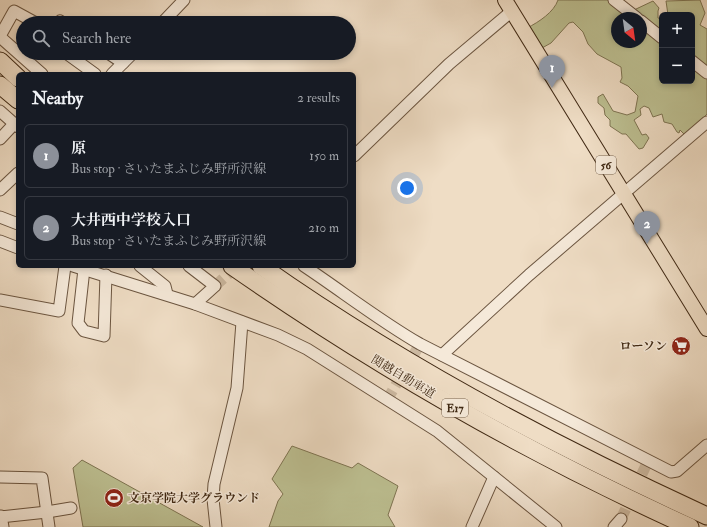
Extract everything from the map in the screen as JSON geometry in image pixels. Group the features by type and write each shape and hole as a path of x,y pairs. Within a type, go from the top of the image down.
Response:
{"highway":[{"path":"0,61 16,76"},
{"path":"0,84 16,98"},
{"name":"関越自動車道","path":"235,268 337,337 422,389 573,472 690,527"},
{"name":"関越自動車道","path":"264,268 346,324 501,415 580,456 707,516"}],"main road":[{"name":"56","path":"508,6 707,329"}],"street":[{"path":"169,16 184,0"},
{"path":"614,0 629,12"},
{"path":"356,154 508,6"},
{"path":"16,50 0,36 14,11 23,16"},
{"path":"647,26 659,36"},
{"path":"27,60 40,72"},
{"path":"76,60 92,72"},
{"path":"118,60 123,63"},
{"path":"114,72 126,60"},
{"path":"695,63 707,73"},
{"path":"0,111 16,126 0,139"},
{"path":"442,355 624,193 707,122"},
{"path":"1,187 16,175"},
{"path":"0,217 16,223"},
{"path":"0,241 16,247"},
{"path":"0,300 59,311 65,268"},
{"path":"106,275 104,336 84,332 78,323 85,268 167,294 278,335 307,349 437,431 556,527"},
{"path":"142,268 165,286 167,294"},
{"path":"192,268 215,286 195,304"},
{"path":"307,268 355,301 384,324 671,472 677,471 707,445"},
{"path":"216,527 213,499 214,484 237,388 242,322"},
{"path":"0,477 42,478 49,527"},
{"path":"472,527 494,478"},
{"path":"1,520 71,508"}],"green space":[{"path":"558,0 615,0 634,10 653,1 659,8 659,84 695,84 695,12 668,12 666,1 700,0 705,13 700,25 707,29 707,114 686,136 680,130 679,133 677,132 672,124 664,122 662,114 653,117 649,108 644,106 640,109 641,115 634,120 642,135 646,134 649,138 643,148 639,149 626,134 622,134 610,126 610,120 605,115 604,108 598,103 598,97 603,94 613,111 627,115 635,112 638,96 628,86 620,82 622,78 621,67 597,54 588,44 583,32 573,22 569,23 551,43 542,48 527,28 546,16 553,9"},
{"path":"292,446 352,468 358,463 398,486 388,515 395,527 269,527 278,501 283,494 272,479"},
{"name":"文京学院大学グラウンド","path":"82,460 203,527 83,527 73,468"}],"tunnel":[{"path":"215,286 235,268"},
{"path":"387,400 420,344"},
{"path":"621,519 648,461"}],"place":[{"name":"原","path":"552,88"},
{"name":"大井西中学校入口","path":"647,244"},
{"name":"ローソン","path":"681,346"},
{"name":"文京学院大学グラウンド","path":"114,498"}]}
